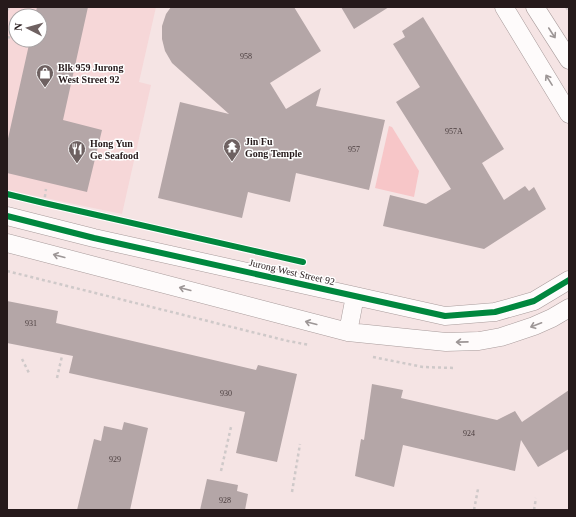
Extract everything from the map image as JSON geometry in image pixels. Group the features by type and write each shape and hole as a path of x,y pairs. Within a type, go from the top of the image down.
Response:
{"street":[{"path":"504,7 569,114"},
{"path":"535,7 569,60"},
{"name":"Jurong West Street 92","path":"7,216 94,238 445,316 495,312 534,301 569,280"},
{"path":"7,243 348,332 446,342 479,341 501,337 534,326 569,308"},
{"path":"348,332 355,296"}],"path":[{"path":"7,10 10,7"},
{"path":"566,7 569,11"},
{"path":"44,203 46,189"},
{"path":"36,202 51,205"},
{"path":"7,271 288,342 316,346"},
{"path":"57,378 62,356"},
{"path":"372,356 423,367 454,368"},
{"path":"22,359 30,374"},
{"path":"221,472 231,427"},
{"path":"292,492 300,444"},
{"path":"474,510 478,489"},
{"path":"534,510 536,498"}],"shaded area":[{"path":"7,7 156,7 139,82 151,85 122,214 7,190"},
{"path":"389,126 392,127 419,171 414,197 375,188"}],"building":[{"name":"Blk 959 Jurong West Street 92","path":"88,7 63,120 102,130 87,192 7,173 7,143 28,48 48,48 48,8 37,8"},
{"path":"171,7 294,7 321,51 270,83 286,109 321,88 316,106 385,120 369,190 296,173 290,202 248,192 242,218 158,198 180,102 229,114 172,63 165,51 162,39 162,26 166,14"},
{"path":"341,7 389,7 354,29"},
{"path":"423,17 504,149 482,163 504,200 525,186 529,191 534,187 546,209 484,249 383,226 390,195 426,204 451,189 396,102 420,87 393,44 405,37 402,31"},
{"path":"7,301 58,311 56,323 256,370 258,365 297,374 277,462 236,453 245,412 69,373 73,356 7,343"},
{"path":"372,384 403,390 401,398 497,420 515,411 522,422 569,390 569,449 538,467 521,440 515,471 403,445 394,487 355,476 361,439 364,440"},
{"path":"124,422 148,428 130,510 77,510 94,439 101,441 104,426 122,430"},
{"path":"207,479 238,485 237,491 248,494 245,510 200,510"}],"cycle path":[{"path":"7,194 303,262"},
{"path":"7,216 94,238 445,316 495,312 534,301 569,280"}],"place":[{"name":"Blk 959 Jurong West Street 92","path":"45,88"},
{"name":"Jin Fu Gong Temple","path":"232,162"},
{"name":"Hong Yun Ge Seafood","path":"77,164"}]}
